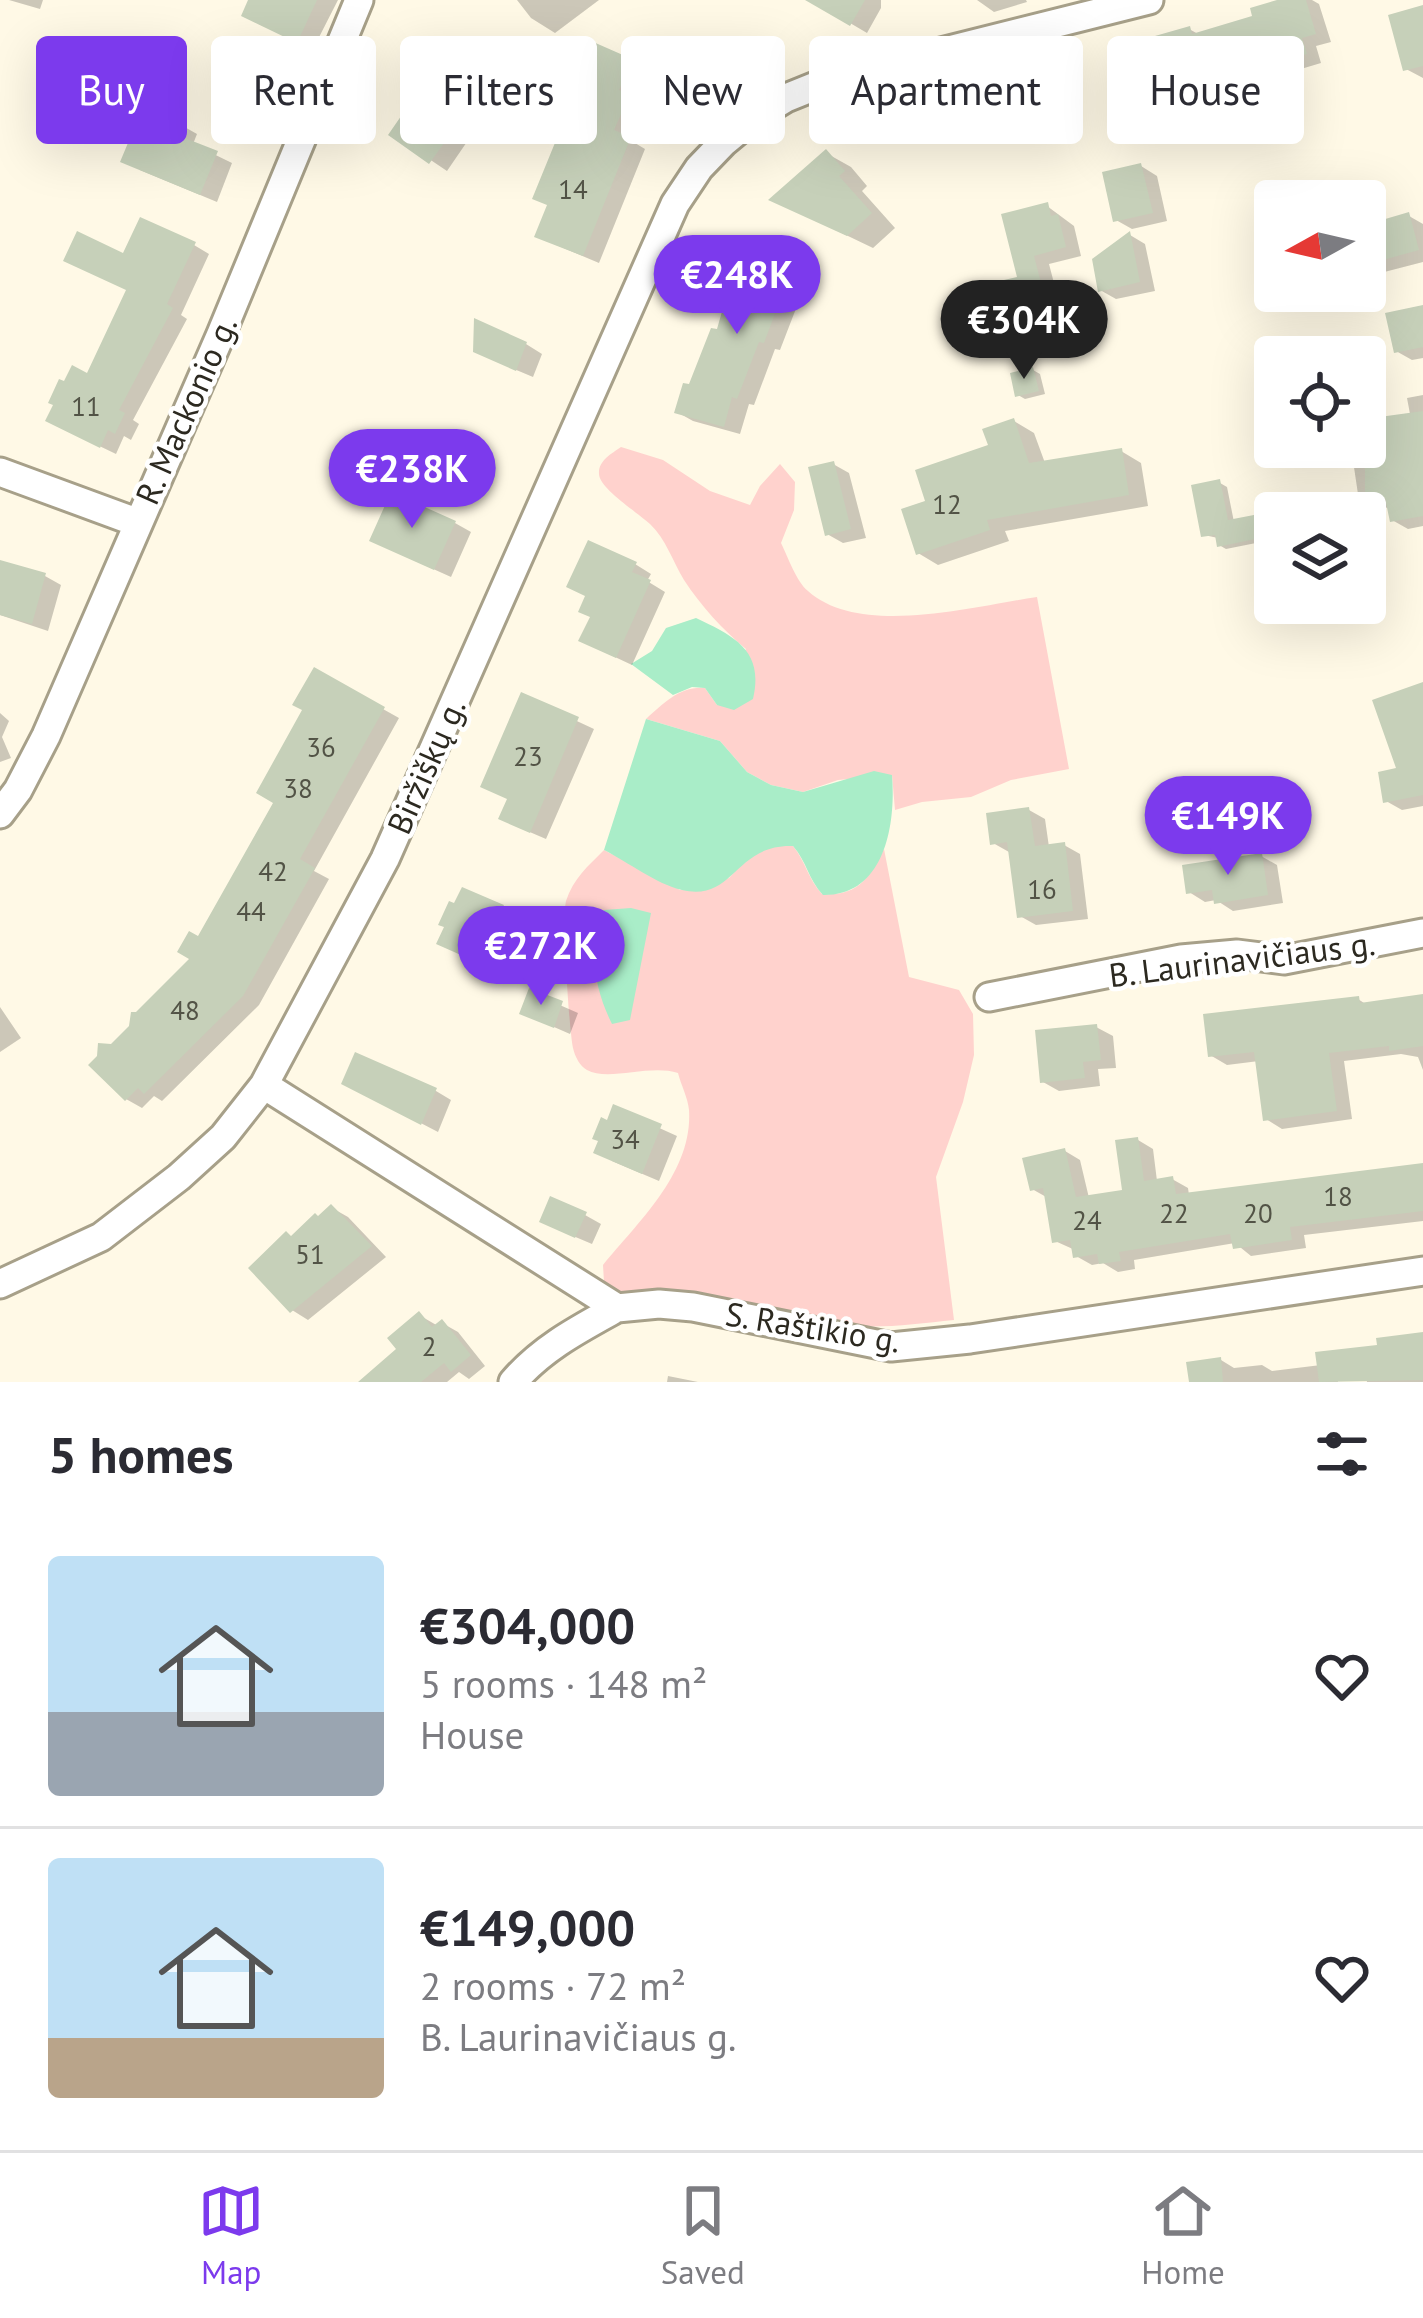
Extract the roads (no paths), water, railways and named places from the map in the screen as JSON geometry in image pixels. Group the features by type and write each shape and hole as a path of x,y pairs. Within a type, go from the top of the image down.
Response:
{"street":[{"name":"R. Mackonio g.","path":"0,814 46,736 221,334 359,0"},
{"name":"Biržiškų g.","path":"0,1284 100,1238 179,1178 223,1137 264,1085 385,859 675,203 699,168 753,118 833,79 1149,0"},
{"path":"0,472 136,522"},
{"name":"B. Laurinavičiaus g.","path":"989,997 1181,959 1237,954 1284,960 1423,933"},
{"path":"264,1085 617,1308 564,1337 529,1363 513,1382"},
{"name":"S. Raštikio g.","path":"617,1308 693,1306 891,1347 1423,1271"}]}
